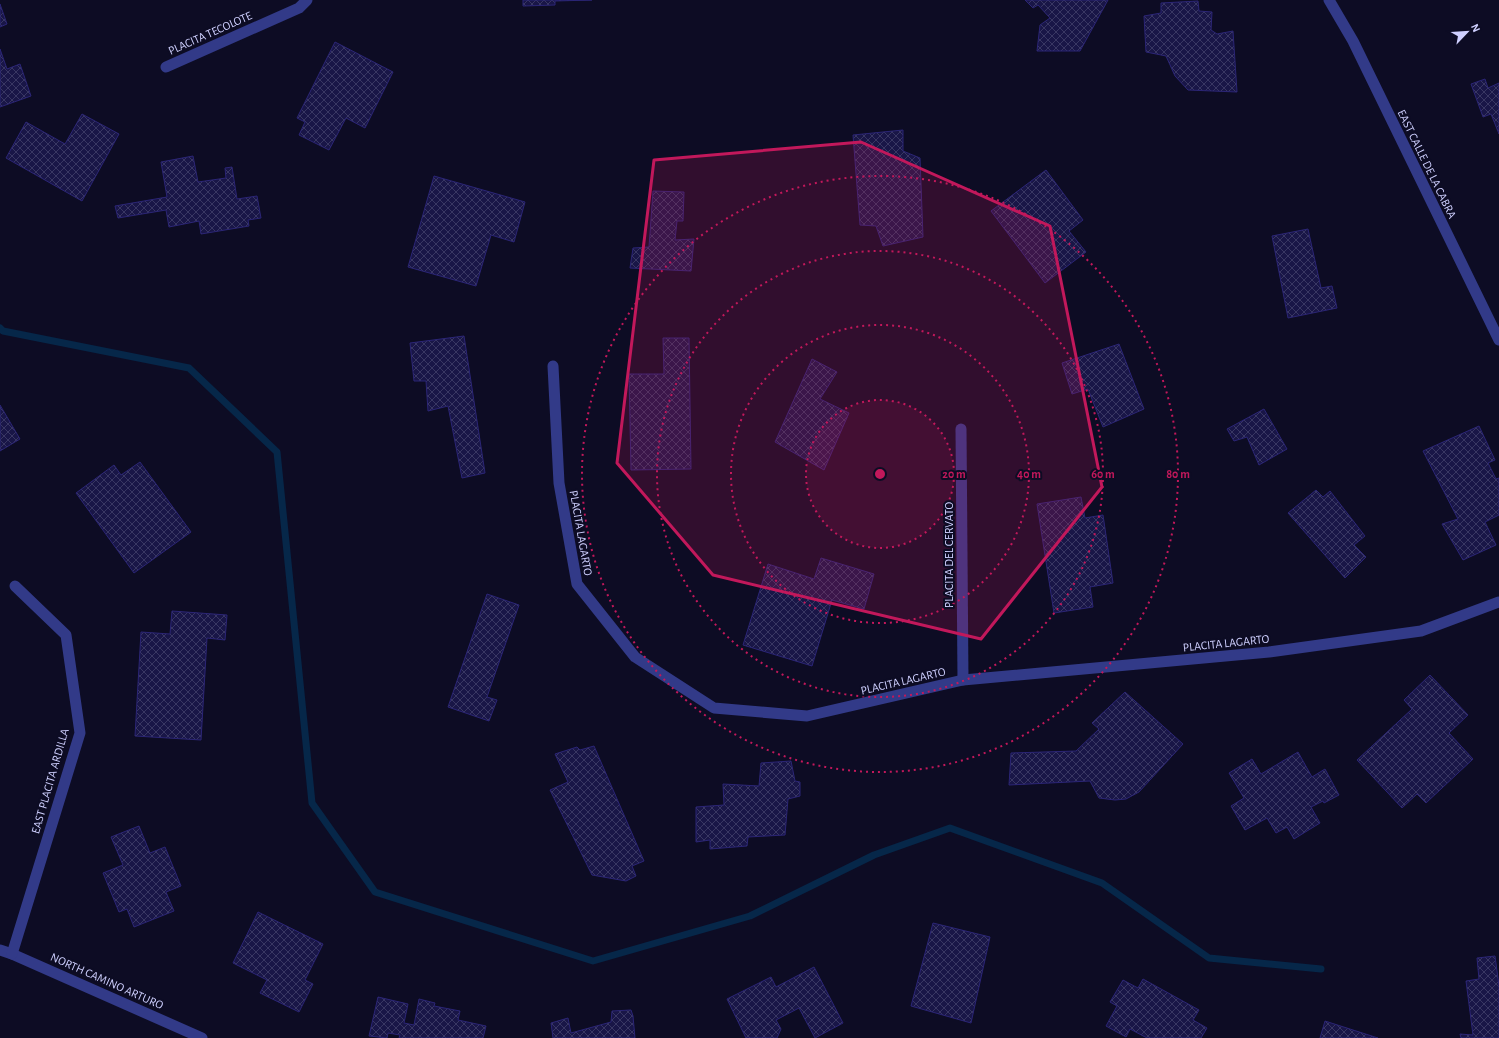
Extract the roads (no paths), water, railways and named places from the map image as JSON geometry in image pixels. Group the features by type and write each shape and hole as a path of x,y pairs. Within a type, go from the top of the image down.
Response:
{"street":[{"name":"PLACITA TECOLOTE","path":"166,67 299,8 307,0"},
{"name":"EAST CALLE DE LA CABRA","path":"1329,0 1353,41 1499,340"},
{"name":"PLACITA LAGARTO","path":"553,366 559,483 577,584 635,657 714,708 807,716 963,680 1269,652 1421,631 1499,602"},
{"name":"PLACITA DEL CERVATO","path":"961,429 963,680"},
{"name":"EAST PLACITA ARDILLA","path":"12,954 80,733 66,635 15,586"},
{"name":"NORTH CAMINO ARTURO","path":"0,950 202,1038"}],"waterway":[{"path":"0,328 3,331 189,368 277,452 312,803 375,892 593,961 750,916 874,855 950,828 1102,883 1209,958 1321,969"}]}
